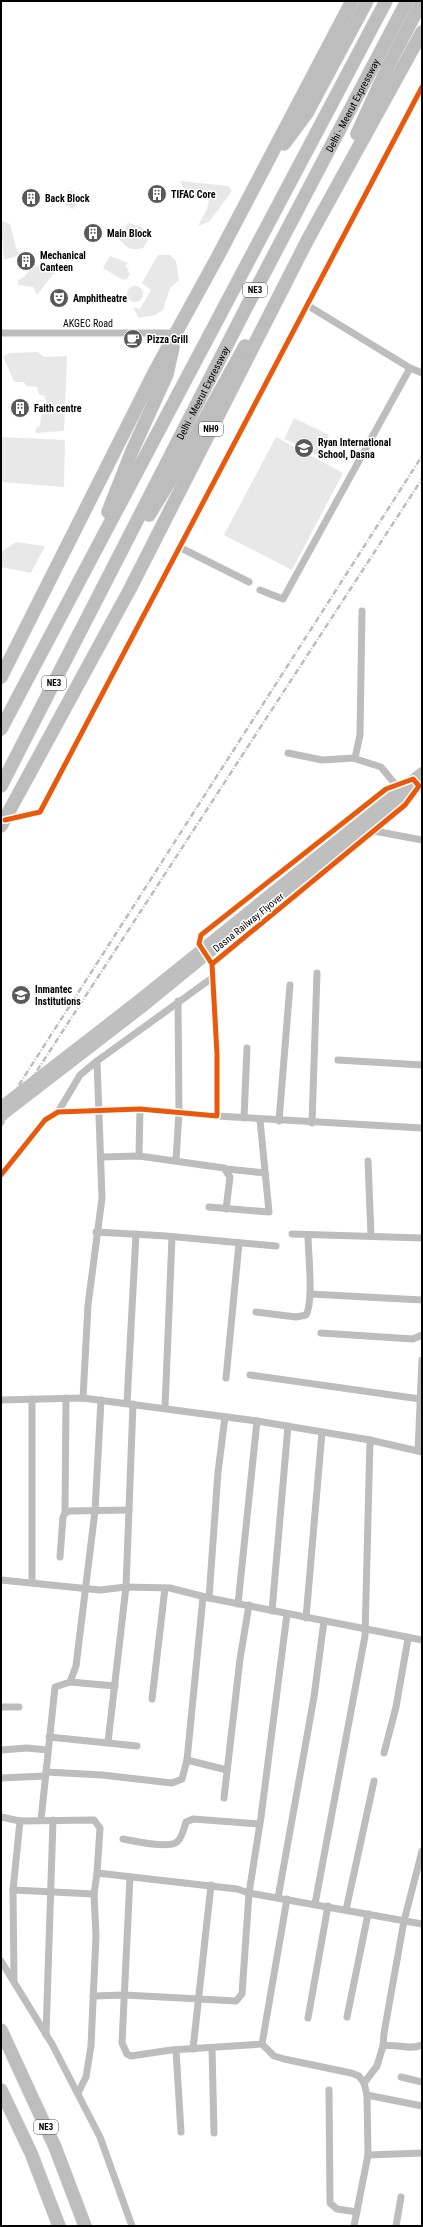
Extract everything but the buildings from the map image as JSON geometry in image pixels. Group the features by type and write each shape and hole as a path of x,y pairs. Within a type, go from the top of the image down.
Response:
{"highway":[{"path":"254,188 307,112 367,1"},
{"name":"Delhi - Meerut Expressway","path":"1,729 386,1"},
{"name":"Delhi - Meerut Expressway","path":"1,786 246,308 407,1"},
{"path":"107,580 176,471 231,370 308,239 388,66 422,1"},
{"path":"1,677 176,333 254,188 350,2"},
{"name":"NH9","path":"3,823 130,589 308,239 422,32"},
{"path":"87,568 132,451 167,374 176,333"},
{"name":"NE3","path":"1,2030 55,2147 85,2226"},
{"name":"NE3","path":"1,2090 31,2153 59,2226"}],"main road":[{"name":"Dasna Railway Flyover","path":"1,1106 388,804 418,783 422,772"},
{"name":"Dasna Railway Flyover","path":"1,1117 145,1006 388,804"}],"street":[{"path":"3,823 40,812 422,87"},
{"path":"307,305 410,368 422,373"},
{"name":"AKGEC Road","path":"1,333 176,333"},
{"path":"260,590 283,599 410,368"},
{"path":"179,547 249,582"},
{"path":"355,758 360,735 362,611"},
{"path":"288,753 322,760 355,758 381,767 395,784"},
{"path":"217,1116 217,1054 212,964 199,944 201,935 367,803 395,784 418,783"},
{"path":"212,964 405,805 418,783"},
{"path":"374,831 422,840"},
{"path":"312,1123 317,974"},
{"path":"1,1175 45,1120 58,1112 80,1075 97,1060 212,978"},
{"path":"279,1121 290,985"},
{"path":"176,1160 179,1112 178,1001"},
{"path":"244,1118 247,1048"},
{"path":"83,1398 88,1306 96,1232 102,1198 97,1060"},
{"path":"338,1060 422,1065"},
{"path":"58,1112 140,1109 260,1120 422,1128"},
{"path":"139,1156 140,1109"},
{"path":"209,1207 269,1212 260,1120"},
{"path":"101,1157 139,1156 176,1160 226,1169 266,1173"},
{"path":"368,1161 371,1236"},
{"path":"226,1169 230,1177 226,1209"},
{"path":"96,1232 276,1246"},
{"path":"108,1742 126,1587 136,1234"},
{"path":"292,1234 422,1238"},
{"path":"256,1312 296,1318 306,1315 310,1309 308,1235"},
{"path":"165,1408 172,1237"},
{"path":"226,1378 239,1243"},
{"path":"310,1294 422,1300"},
{"path":"321,1334 413,1339 422,1335"},
{"path":"1,1400 83,1398 101,1400 288,1426 370,1440 420,1452 422,1360"},
{"path":"250,1374 420,1399"},
{"path":"60,1557 65,1513 66,1398"},
{"path":"32,1399 32,1583"},
{"path":"70,1682 76,1666 95,1511 101,1400"},
{"path":"1,1778 45,1774 102,1775 172,1783 182,1779 187,1760 225,1417"},
{"path":"238,1604 257,1421"},
{"path":"272,1611 288,1426"},
{"path":"306,1618 322,1432"},
{"path":"315,1904 365,1629 370,1440"},
{"path":"65,1513 69,1511 129,1510"},
{"path":"1,1580 100,1590 126,1587 165,1588 206,1598 249,1605 306,1618 422,1640"},
{"path":"152,1699 165,1588"},
{"path":"224,1798 249,1605"},
{"path":"93,1996 126,1994 236,2001 242,1994 248,1893 260,1824 287,1614"},
{"path":"278,1898 314,1697 324,1621"},
{"path":"384,1753 396,1707 408,1638"},
{"path":"41,1820 55,1687 70,1682 115,1686"},
{"path":"1,1707 19,1707"},
{"path":"49,1737 137,1746"},
{"path":"1,1750 27,1748 48,1750"},
{"path":"187,1760 227,1770"},
{"path":"346,1910 374,1781"},
{"path":"1,1817 20,1821 94,1820 100,1828 94,1894 96,1936 89,2057 86,2077 78,2093"},
{"path":"123,1839 165,1845 172,1844 180,1838 186,1822 193,1819 260,1824"},
{"path":"46,2035 52,1892 53,1820"},
{"path":"14,1982 13,1890 20,1821"},
{"path":"364,2083 378,2066 380,2053 383,2046 404,1921 422,1851"},
{"path":"97,1873 237,1889 248,1893 328,1906 422,1924"},
{"path":"130,1877 126,1994 122,2043 127,2054 131,2056 176,2050 262,2044 274,2056 359,2076 364,2083 367,2095 368,2155 354,2226"},
{"path":"193,2049 200,1999 211,1885"},
{"path":"13,1890 94,1894"},
{"path":"262,2044 287,1899"},
{"path":"308,2018 328,1906"},
{"path":"347,2017 368,1914"},
{"path":"1,1960 46,2035 100,2137 132,2226"},
{"path":"383,2046 420,2047"},
{"path":"212,2048 214,2133"},
{"path":"176,2050 181,2132"},
{"path":"401,2078 422,2082"},
{"path":"329,2090 330,2203 337,2209 357,2212"},
{"path":"367,2095 422,2106"},
{"path":"368,2155 422,2153"},
{"path":"396,2226 401,2197"}],"shaded area":[{"path":"180,181 228,186 232,191 209,222 198,226 207,209 209,200 193,189 184,189"},
{"path":"68,191 73,191 82,196 73,209 64,204"},
{"path":"1,221 10,224 16,248 20,255 4,260"},
{"path":"128,223 141,227 151,235 143,248 132,249 124,245 119,239"},
{"path":"158,255 170,255 176,261 179,280 170,288 163,310 155,315 139,318 133,307 140,309 151,290 142,283"},
{"path":"110,256 128,263 125,267 129,269 127,272 130,273 127,279 123,280 103,268"},
{"path":"49,263 55,272 37,295 33,287 19,285 17,281 24,277 32,267"},
{"path":"132,286 138,286 143,291 141,300 138,302 132,302 127,297 127,291"},
{"path":"37,352 45,357 67,356 64,431 35,433 36,428 40,426 41,415 45,413 44,406 47,403 44,396 39,394 37,387 26,386 24,382 14,382 3,356 10,353"},
{"path":"294,418 329,435 319,456 284,439"},
{"path":"1,437 65,440 64,487 1,482"},
{"path":"276,437 343,473 292,570 224,535"},
{"path":"16,542 45,546 31,573 1,567 1,552"}],"railway":[{"path":"1,1113 422,456"},
{"path":"1,1126 422,479"}],"cycle path":[{"path":"5,820 40,812 422,87"},
{"path":"1,1175 45,1120 58,1112 140,1109 217,1116 217,1054 212,964 405,805 419,786 413,779 386,789 201,935 199,944 212,964"}],"place":[{"name":"TIFAC Core","path":"157,194"},
{"name":"Back Block","path":"31,198"},
{"name":"Main Block","path":"93,233"},
{"name":"Mechanical Canteen","path":"26,261"},
{"name":"Amphitheatre","path":"59,298"},
{"name":"Pizza Grill","path":"133,339"},
{"name":"Faith centre","path":"20,408"},
{"name":"Ryan International School, Dasna","path":"304,448"},
{"name":"Inmantec Institutions","path":"21,995"}]}
